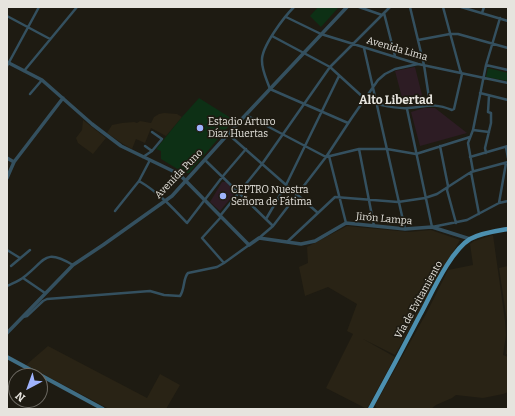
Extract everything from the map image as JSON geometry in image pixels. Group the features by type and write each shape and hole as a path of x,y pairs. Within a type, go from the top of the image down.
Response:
{"highway":[{"name":"Vía de Evitamiento","path":"370,409 447,266 470,239 483,234 508,229"}],"main road":[{"path":"7,357 103,409"}],"street":[{"path":"39,7 8,64 42,80 92,124 117,143 179,174 249,245"},
{"path":"24,71 77,7"},
{"path":"286,7 290,11"},
{"path":"294,7 265,47 262,68 270,89 348,123"},
{"name":"Avenida Puno","path":"7,333 73,264 167,201 186,182 245,115 347,7"},
{"path":"359,7 383,14"},
{"path":"224,263 202,238 221,217 262,164 330,67 390,7"},
{"path":"410,7 424,65 430,104"},
{"path":"376,104 406,109 430,104 452,110 454,109 462,74 443,7"},
{"path":"461,7 508,20"},
{"path":"482,13 484,7"},
{"path":"383,14 395,57"},
{"path":"7,16 50,39"},
{"name":"Avenida Lima","path":"286,17 321,34 418,64 508,83"},
{"path":"479,214 468,144 473,130 486,65 500,18"},
{"path":"418,40 458,34 508,48"},
{"path":"272,36 330,67 365,99"},
{"path":"364,47 404,230"},
{"path":"23,317 27,316 47,299 150,291 164,295 180,296 186,275 188,273 224,263 273,226 328,156 348,123 385,74 403,66 418,64"},
{"path":"486,65 508,70"},
{"path":"266,219 286,185 320,111 339,76"},
{"path":"30,94 42,80"},
{"path":"480,93 508,100"},
{"path":"486,153 485,148 491,123 490,113 488,112 489,96"},
{"path":"7,178 14,162 63,98"},
{"path":"406,109 432,227 470,239"},
{"path":"245,115 304,146 328,156 359,148 416,154 470,137"},
{"path":"473,130 489,132"},
{"path":"143,157 162,139 152,132"},
{"path":"228,134 318,213"},
{"path":"145,146 152,150"},
{"path":"440,146 448,186 447,190 456,223"},
{"path":"470,157 507,146 508,158"},
{"path":"359,148 374,226"},
{"path":"139,181 167,201 187,223 223,176 246,150"},
{"path":"328,156 346,223"},
{"path":"7,158 14,162"},
{"path":"115,211 139,181 150,160"},
{"path":"205,160 273,226"},
{"path":"287,242 335,198 398,202 425,198 437,194 472,172 507,162 499,203"},
{"name":"Jirón Lampa","path":"259,238 302,244 315,241 346,223 404,230 432,227 467,220 499,203 508,200"},
{"path":"7,250 20,258"},
{"path":"11,266 30,250"},
{"path":"7,286 23,278 42,260 52,257 59,257 73,264"},
{"path":"23,278 45,293"}],"shaded area":[{"path":"415,67 424,103 411,106 404,105 395,71"},
{"path":"424,108 435,108 467,133 420,146 411,112"},
{"path":"164,113 177,114 182,117 166,136 151,128 145,143 136,139 132,149 107,133 112,125 134,122 137,123 140,121 151,123 154,117"},
{"path":"83,120 106,138 93,154 78,143 76,138 82,130"},
{"name":"CEPTRO Nuestra Señora de Fátima","path":"222,182 226,182 235,193 220,211 210,202"},
{"path":"347,226 409,232 431,230 460,240 395,355 363,339 395,357 367,409 326,388 353,334 347,331 357,304 328,287 305,296 299,267 308,263 307,247"},
{"path":"493,235 505,321 506,335 503,355 508,357 508,392 483,398 456,395 431,409 377,409 375,405 427,312 448,270 473,265 470,244 474,241"},
{"path":"508,266 508,336 499,268"},
{"path":"508,336 508,354 506,354"},
{"path":"48,346 147,398 160,374 180,385 166,409 109,409 48,377 48,368 32,368 26,365"}],"green space":[{"path":"318,7 338,8 321,27 310,16"},
{"path":"488,68 508,73 508,81 486,77"},
{"name":"Estadio Arturo Díaz Huertas","path":"199,98 234,120 189,173 184,173 161,159 161,151 156,149"}],"place":[{"name":"Estadio Arturo Díaz Huertas","path":"200,128"},
{"name":"CEPTRO Nuestra Señora de Fátima","path":"223,196"}],"district":[{"name":"Alto Libertad","path":"396,101"}]}
